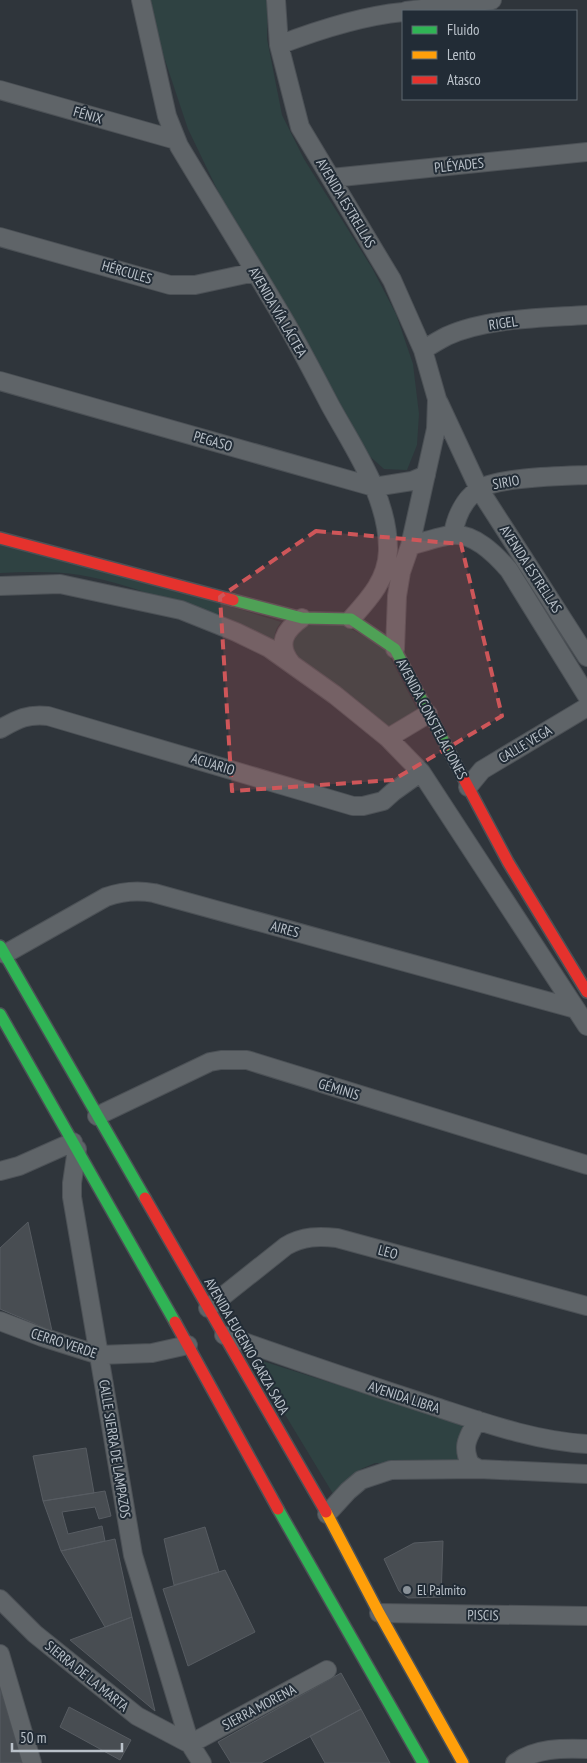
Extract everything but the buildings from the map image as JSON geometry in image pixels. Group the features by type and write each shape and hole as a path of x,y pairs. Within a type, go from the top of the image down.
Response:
{"main road":[{"path":"0,538 302,618 350,618"},
{"name":"AVENIDA CONSTELACIONES","path":"350,618 395,649 508,862 587,992"},
{"name":"AVENIDA EUGENIO GARZA SADA","path":"2,950 326,1514 463,1763"},
{"path":"0,1014 188,1345 305,1559 423,1763"}],"street":[{"name":"AVENIDA ESTRELLAS","path":"276,0 279,45 300,127 392,280 423,350 437,400 479,489 587,656"},
{"path":"413,10 492,0"},
{"name":"AVENIDA VÍA LÁCTEA","path":"139,2 167,116 176,140 287,325 374,487 386,525 388,551 385,570 380,583 371,597 350,618"},
{"path":"279,45 328,28 402,11"},
{"name":"FÉNIX","path":"0,90 176,140"},
{"name":"PLÉYADES","path":"331,178 587,152"},
{"name":"HÉRCULES","path":"0,237 170,285 196,285 255,272"},
{"name":"RIGEL","path":"423,350 446,336 471,328 528,319 587,315"},
{"name":"PEGASO","path":"0,381 374,487 412,481 426,475"},
{"name":"AVENIDA ESTRELLAS","path":"426,475 436,429 437,400"},
{"path":"395,649 397,596 401,572 410,546 426,475"},
{"name":"SIRIO","path":"453,534 459,511 479,489 489,484 545,476 587,475"},
{"name":"AVENIDA ESTRELLAS","path":"453,534 484,545 509,570 587,696"},
{"path":"410,546 453,534"},
{"path":"0,586 60,584 181,610 236,632 269,648 335,695 388,738 421,772 587,1026"},
{"path":"290,663 284,655 283,648 286,632 302,618"},
{"name":"CALLE VEGA","path":"468,787 482,770 587,707"},
{"path":"388,738 428,714"},
{"name":"ACUARIO","path":"0,729 28,715 55,718 353,806 363,806 383,801 421,772"},
{"name":"AIRES","path":"2,950 106,897 117,893 142,891 576,1009"},
{"name":"GÉMINIS","path":"97,1116 210,1062 246,1060 587,1165"},
{"path":"0,1170 19,1166 75,1146"},
{"name":"CALLE SIERRA DE LAMPAZOS","path":"75,1146 72,1197 133,1554 190,1744"},
{"name":"LEO","path":"208,1308 286,1246 296,1240 320,1236 337,1238 587,1306"},
{"name":"CERRO VERDE","path":"0,1321 99,1355 152,1353 188,1345"},
{"name":"AVENIDA LIBRA","path":"224,1335 371,1386 477,1420 553,1440 587,1444"},
{"path":"477,1420 467,1439 466,1449 470,1464 479,1469"},
{"path":"326,1514 361,1480 373,1474 391,1470 479,1469 587,1474"},
{"name":"SIERRA DE LA MARTA","path":"0,1599 35,1634 137,1716 190,1744 202,1763"},
{"name":"PISCIS","path":"379,1613 587,1616"},
{"path":"0,1654 32,1763"},
{"name":"SIERRA MORENA","path":"190,1744 327,1670"},
{"path":"515,1763 523,1757 543,1750 587,1749"}],"highlighted area":[{"path":"316,531 461,544 502,716 393,780 232,791 220,597"}],"shaded area":[{"path":"151,0 268,0 267,39 282,115 304,159 372,268 396,314 413,364 419,414 417,445 407,470 384,469 365,452 229,214 188,129 158,39"},
{"path":"0,536 281,622 275,635 276,649 156,596 106,580 60,573 0,573"},
{"path":"335,620 385,648 419,713 391,730 291,657 292,629"},
{"path":"256,1359 467,1426 467,1464 375,1463 361,1469 335,1497 255,1365"}],"traffic: fast":[{"path":"233,600 302,618 351,619 395,649 458,768"},
{"path":"0,946 145,1198"},
{"path":"0,1014 175,1322"},
{"path":"278,1509 423,1763"}],"traffic: slow":[{"path":"326,1512 379,1613 463,1763"}],"traffic: jam":[{"path":"0,538 233,600"},
{"path":"458,768 508,862 587,992"},
{"path":"145,1198 326,1512"},
{"path":"175,1322 278,1509"}],"place":[{"name":"El Palmito","path":"407,1590"}]}
